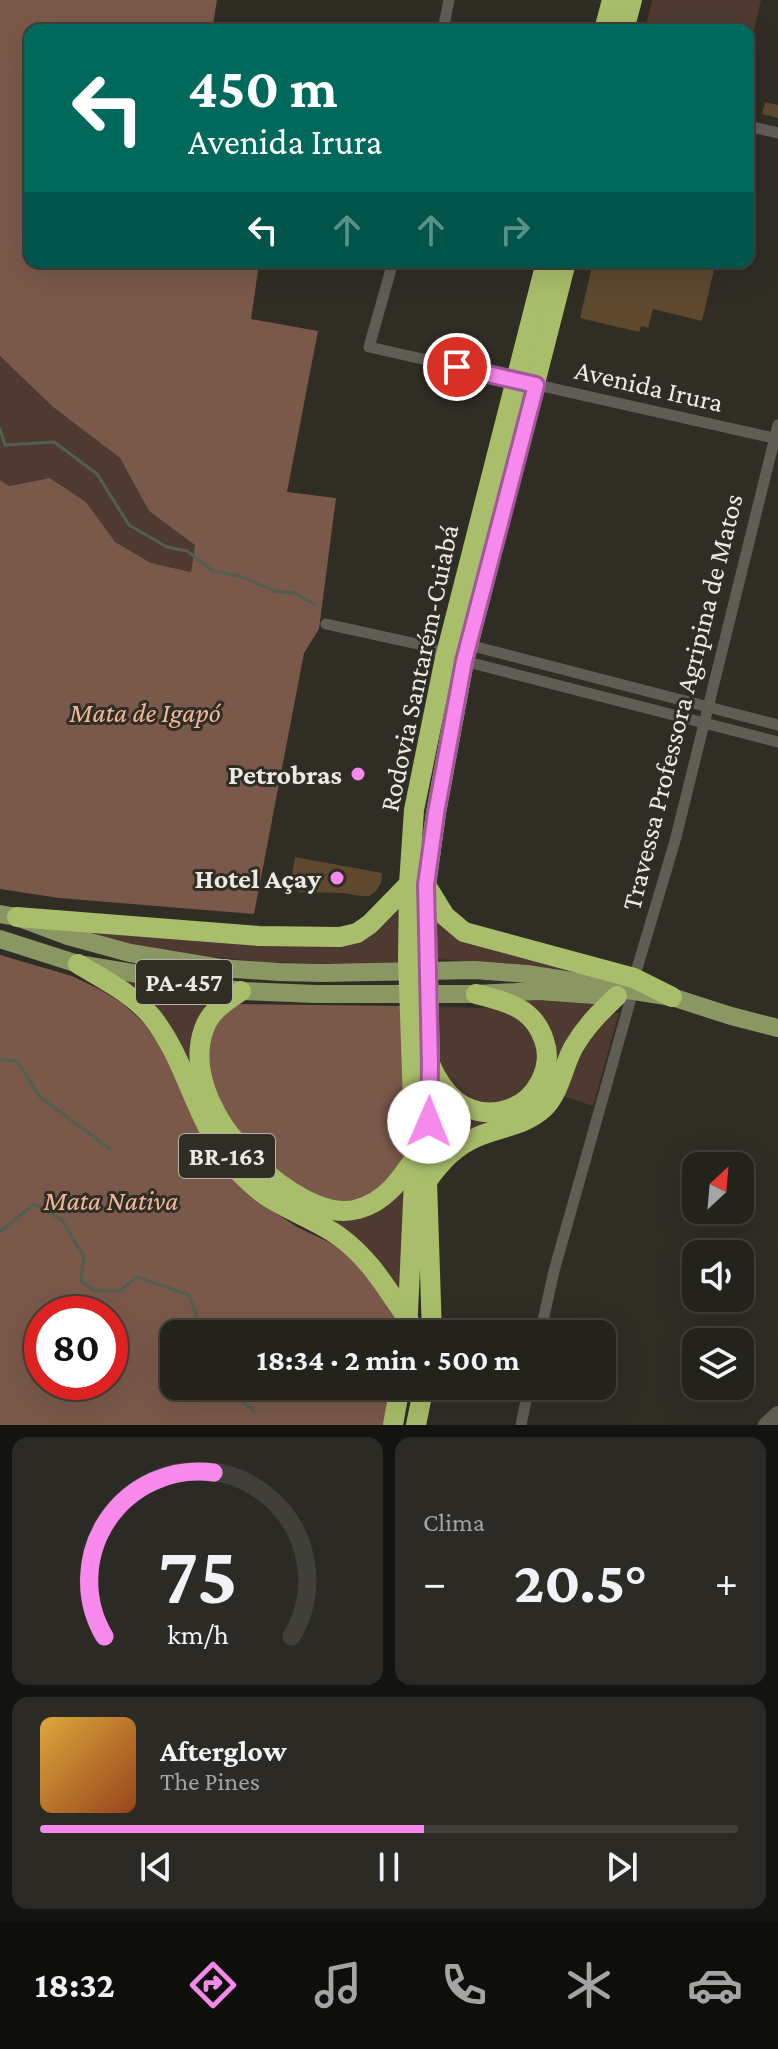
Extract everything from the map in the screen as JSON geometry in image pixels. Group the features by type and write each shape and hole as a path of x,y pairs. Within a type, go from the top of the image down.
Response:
{"highway":[{"path":"606,24 612,0"},
{"path":"626,24 632,0"},
{"name":"Rodovia Santarém-Cuiabá","path":"526,382 545,268"},
{"name":"Rodovia Santarém-Cuiabá","path":"408,1320 415,1158 408,958 417,884 436,813 452,651 526,382 564,268"},
{"path":"9,915 259,936 340,937 357,933 417,884 464,932 628,991 672,997"},
{"name":"Rodovia Santarém-Cuiabá","path":"417,884 430,1064 427,1181 432,1320"},
{"name":"BR-163","path":"78,964 126,994 150,1014 167,1039 214,1138 237,1169 264,1194 337,1235 356,1250 368,1262 403,1320"},
{"name":"BR-163","path":"241,991 221,1005 208,1020 200,1046 200,1063 204,1084 217,1116 237,1146 263,1171 311,1203 347,1212 378,1202 400,1180 415,1158"},
{"path":"427,1181 463,1144 519,1124 546,1106 580,1036 590,1022 628,991"},
{"path":"430,1064 437,1081 457,1102 485,1112 497,1113 514,1108 538,1087 547,1054 540,1029 520,1009 476,994"},
{"path":"393,1425 397,1400"},
{"path":"416,1425 421,1400"}],"main road":[{"name":"PA-457","path":"9,915 130,953 221,968 279,972 475,970 527,974 628,991"},
{"name":"PA-457","path":"0,939 78,964 241,991 476,994"},
{"path":"476,994 628,991 778,1028"},
{"path":"672,997 731,1016"},
{"path":"766,1425 778,1414"}],"street":[{"path":"444,24 449,0"},
{"path":"754,127 778,133"},
{"name":"Avenida Irura","path":"391,268 369,347 776,439"},
{"name":"Travessa Professora Agripina de Matos","path":"543,1320 628,991 675,841 778,425"},
{"path":"326,624 778,725"},
{"path":"452,651 778,742"},
{"path":"521,1425 526,1400"}],"shaded area":[{"path":"652,0 761,0 754,30 754,24 646,24"},
{"path":"0,356 53,407 120,458 149,511 195,544 191,572 151,563 114,542 86,502 51,478 8,486 0,480"},
{"path":"401,892 401,965 260,962 168,952 74,936 17,917 340,937"},
{"path":"432,904 442,919 625,981 531,966 436,959"},
{"path":"109,976 222,996 195,1079"},
{"path":"511,999 597,1004 572,1034 549,1085 535,1104 523,1113 473,1131 447,1148 436,1161 436,1092 467,1114 494,1119 523,1109 543,1087 552,1058 548,1030 536,1012"},
{"path":"436,1007 511,1011 536,1034 539,1067 520,1096 485,1107 455,1090 438,1064"},
{"path":"610,1012 619,1013 593,1106 563,1096 580,1054"},
{"path":"409,1180 409,1314 323,1215"}],"green space":[{"name":"Mata de Igapó","path":"0,0 217,0 213,24 24,24 24,268 258,268 251,319 318,331 287,492 336,498 319,629 304,653 254,914 59,898 0,889 0,480 9,486 50,478 86,502 115,542 151,563 191,572 195,545 149,511 120,458 53,407 0,356"},
{"name":"Mata Nativa","path":"0,955 72,976 122,1003 143,1022 259,1202 297,1227 335,1245 362,1265 388,1302 396,1320 160,1320 160,1400 394,1400 390,1425 0,1425"},
{"path":"233,1006 401,1006 407,1148 404,1159 384,1190 346,1204 312,1195 278,1173 244,1139 218,1097 206,1063 216,1019"}],"building":[{"path":"765,102 778,105 778,118 762,114"},
{"path":"592,268 714,269 702,321 653,309 648,328 641,326 639,332 580,318"},
{"name":"Hotel Açay","path":"295,857 382,873 381,883 369,896 299,892 290,887"}],"waterway":[{"path":"0,429 5,445 54,442 97,474 129,525 167,547 187,551 213,571 240,576 274,591 294,593 316,605"},
{"path":"0,1060 17,1061 40,1097 110,1149"},
{"path":"0,1232 34,1204 62,1220 84,1257 81,1281 94,1290 120,1291 137,1277 189,1295 198,1320"},
{"path":"241,1400 255,1412"}],"place":[{"name":"Petrobras","path":"358,774"},
{"name":"Hotel Açay","path":"337,878"}],"route":[{"path":"429,1122 426,885 436,813 464,661 536,385 457,367"}]}
